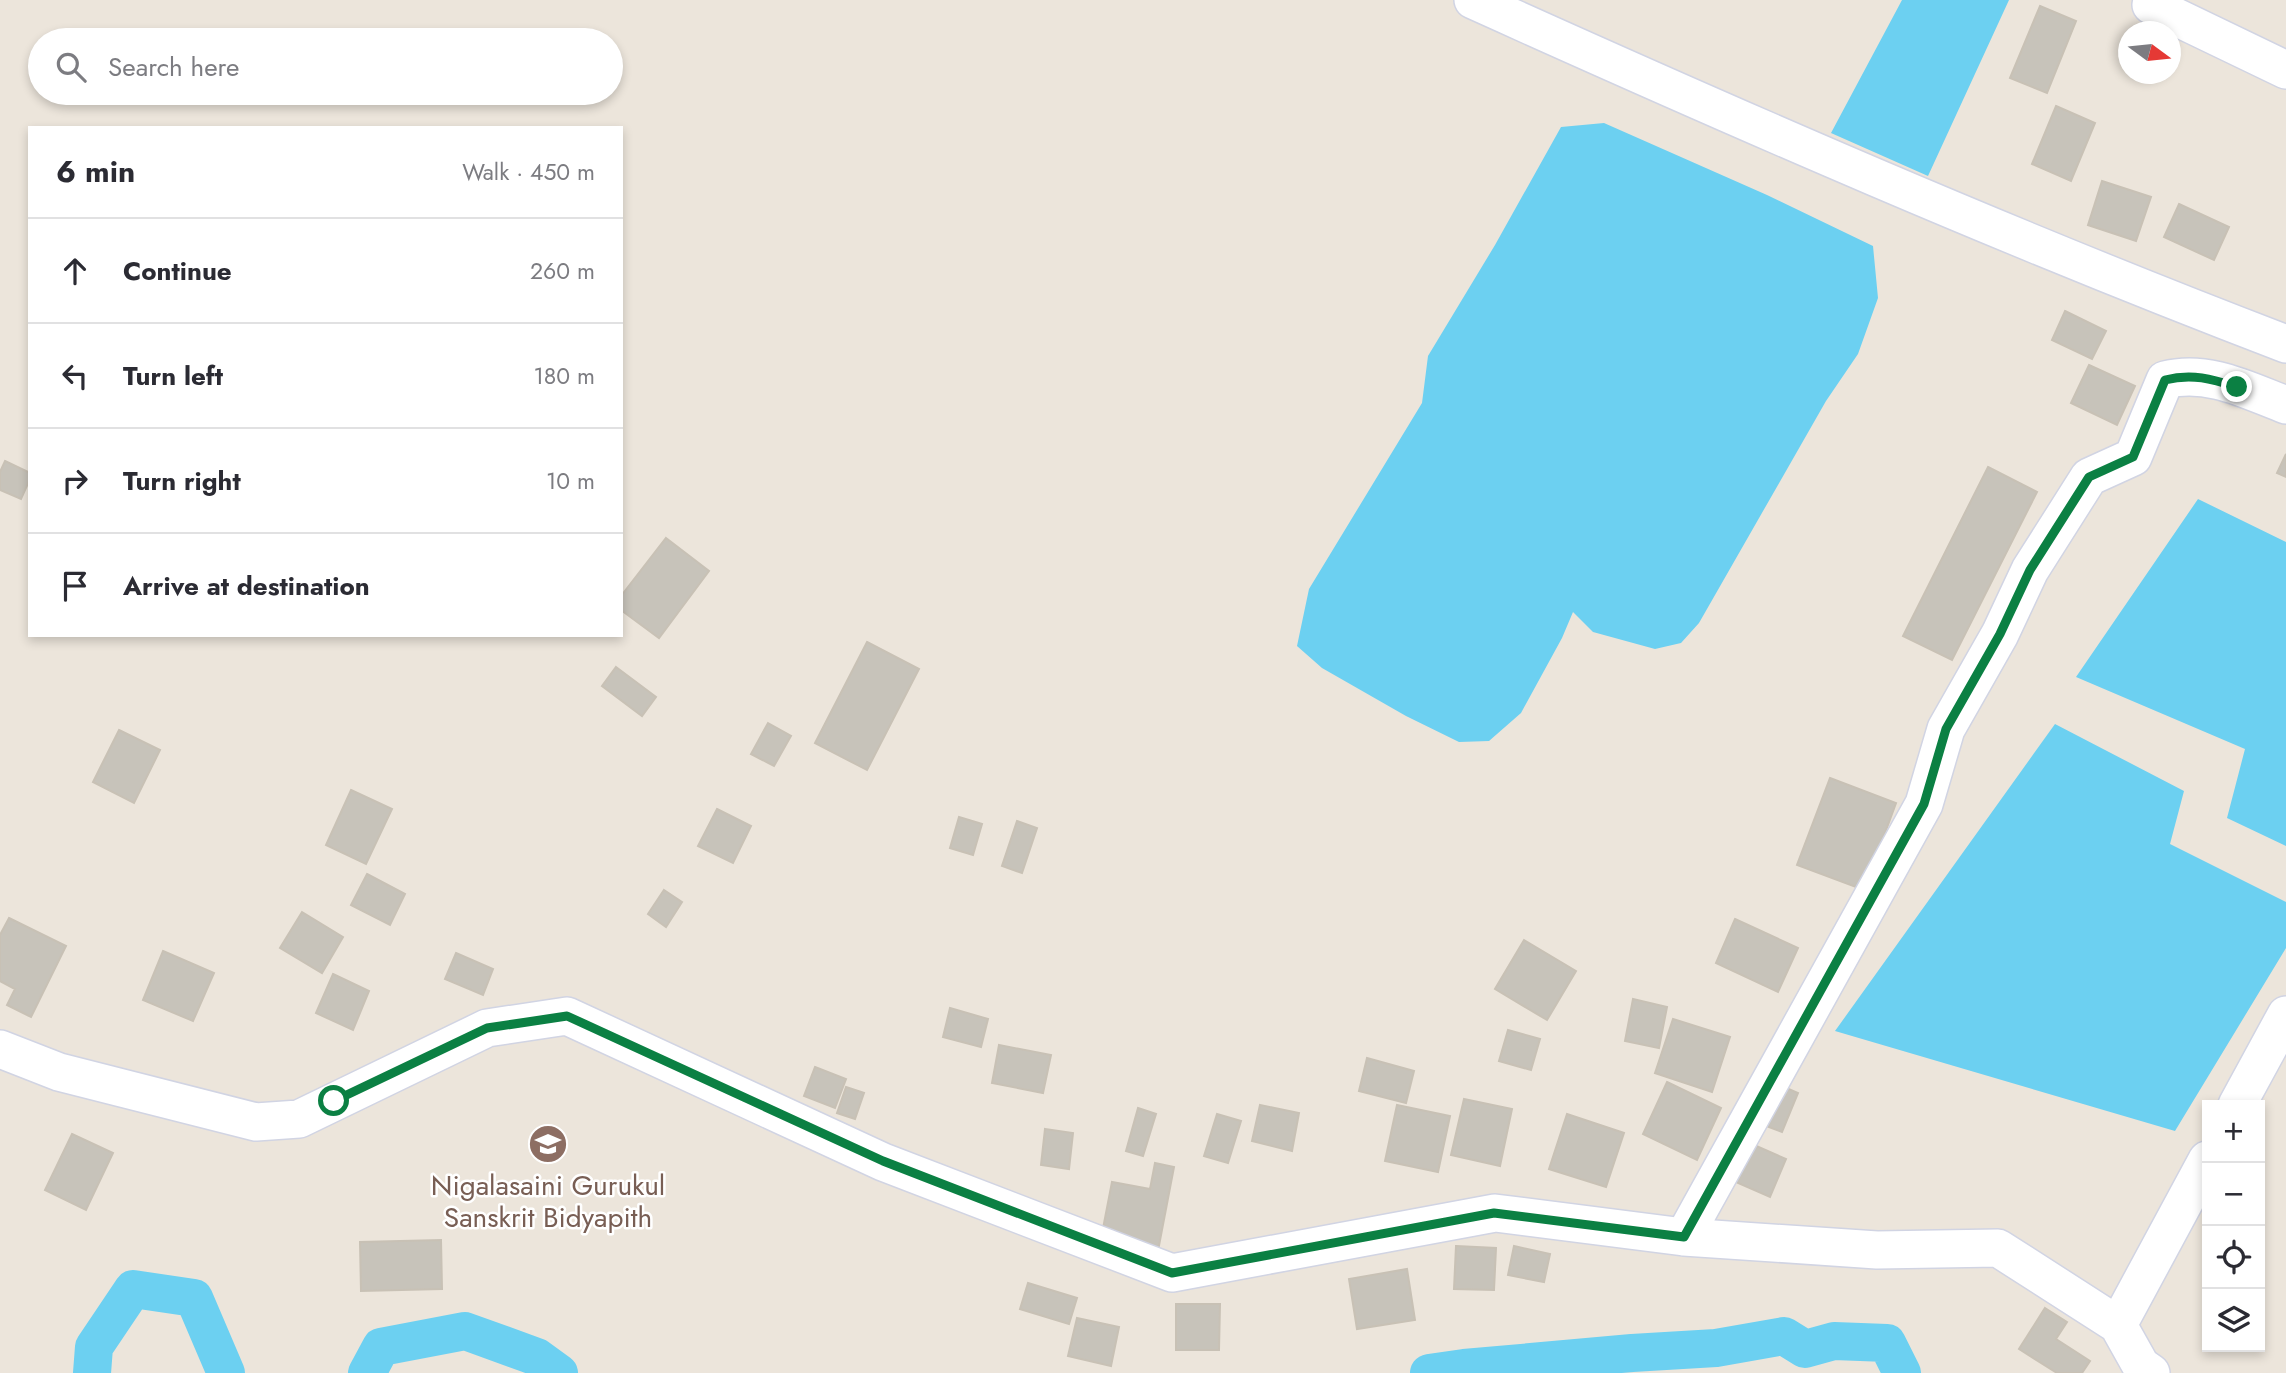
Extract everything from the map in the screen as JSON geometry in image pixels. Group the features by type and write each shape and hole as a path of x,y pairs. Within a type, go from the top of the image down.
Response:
{"street":[{"path":"1473,0 1746,123 2176,302 2286,344"},
{"path":"2151,5 2286,70"},
{"path":"1684,1237 1924,804 1946,729 2000,634 2030,570 2089,477 2133,457 2165,380 2180,376 2202,376 2286,405"},
{"path":"2240,1100 2286,1015"},
{"path":"0,1049 59,1072 256,1122 299,1119 487,1028 567,1016 883,1161 1172,1273 1494,1213 1684,1237 1877,1250 1998,1248 2118,1325 2141,1366 2151,1373"},
{"path":"2118,1325 2205,1163"}],"water":[{"path":"1902,0 2009,0 1928,176 1831,133"},
{"path":"1604,123 1767,195 1873,246 1878,298 1858,354 1826,401 1699,623 1681,643 1655,649 1593,632 1573,612 1562,638 1521,713 1489,741 1459,742 1406,716 1322,668 1297,646 1309,589 1422,403 1428,356 1495,245 1561,127"},
{"path":"2198,499 2286,542 2286,846 2227,818 2245,749 2076,677"},
{"path":"2055,724 2184,791 2170,844 2286,902 2286,948 2175,1131 1835,1031"}],"building":[{"path":"2040,6 2076,21 2047,93 2010,78"},
{"path":"2056,106 2095,123 2071,181 2032,164"},
{"path":"2102,181 2151,197 2136,241 2088,225"},
{"path":"2179,204 2229,227 2214,260 2164,237"},
{"path":"2065,311 2106,331 2092,359 2052,340"},
{"path":"2089,365 2135,386 2117,425 2071,403"},
{"path":"2286,454 2286,477 2277,473"},
{"path":"5,461 28,472 28,483 21,499 0,490 0,472"},
{"path":"1988,467 2037,492 1952,660 1903,636"},
{"path":"666,538 709,571 659,638 623,611 623,593"},
{"path":"867,642 919,669 867,770 815,743"},
{"path":"616,667 656,697 642,716 602,686"},
{"path":"768,723 791,736 774,766 751,754"},
{"path":"119,730 160,750 134,803 93,782"},
{"path":"1830,778 1896,803 1864,890 1797,865"},
{"path":"351,790 392,809 366,864 326,845"},
{"path":"717,809 751,826 733,863 698,846"},
{"path":"959,817 982,824 973,855 950,848"},
{"path":"1017,821 1037,828 1022,873 1002,866"},
{"path":"367,874 405,894 390,925 351,905"},
{"path":"664,890 682,902 666,927 648,914"},
{"path":"302,912 343,937 322,973 280,948"},
{"path":"9,918 66,946 31,1017 7,1005 15,989 0,981 0,935"},
{"path":"1735,919 1798,948 1778,992 1716,963"},
{"path":"1524,940 1576,971 1547,1020 1495,989"},
{"path":"163,951 214,973 193,1021 143,1000"},
{"path":"456,953 493,969 483,995 445,979"},
{"path":"333,974 369,991 353,1030 316,1013"},
{"path":"1633,999 1667,1007 1659,1048 1625,1041"},
{"path":"950,1008 988,1019 981,1047 943,1037"},
{"path":"1673,1019 1730,1037 1712,1092 1655,1073"},
{"path":"1508,1030 1540,1039 1531,1070 1499,1061"},
{"path":"999,1045 1051,1055 1043,1093 992,1083"},
{"path":"1367,1058 1414,1071 1406,1103 1359,1091"},
{"path":"815,1067 846,1079 835,1108 804,1096"},
{"path":"1667,1082 1721,1108 1697,1160 1643,1134"},
{"path":"1775,1083 1798,1093 1782,1132 1758,1123"},
{"path":"846,1087 864,1093 855,1119 837,1113"},
{"path":"1464,1099 1512,1109 1500,1166 1451,1155"},
{"path":"1260,1105 1299,1113 1292,1151 1252,1141"},
{"path":"1397,1105 1450,1116 1438,1172 1385,1161"},
{"path":"1138,1108 1156,1114 1143,1156 1126,1151"},
{"path":"1217,1114 1241,1121 1228,1163 1204,1156"},
{"path":"1567,1114 1624,1133 1606,1187 1549,1169"},
{"path":"1045,1129 1073,1133 1069,1169 1041,1165"},
{"path":"72,1134 113,1153 86,1210 45,1190"},
{"path":"1745,1141 1786,1159 1770,1197 1729,1179"},
{"path":"1155,1163 1174,1167 1157,1256 1100,1244 1112,1182 1150,1189"},
{"path":"441,1240 442,1289 361,1291 360,1242"},
{"path":"1456,1246 1496,1248 1494,1290 1454,1289"},
{"path":"1514,1246 1550,1254 1544,1282 1508,1275"},
{"path":"1407,1269 1415,1320 1357,1329 1349,1279"},
{"path":"1028,1283 1077,1298 1069,1324 1020,1309"},
{"path":"1176,1304 1220,1304 1219,1350 1176,1350"},
{"path":"2045,1308 2067,1322 2056,1339 2090,1361 2082,1373 2057,1373 2019,1349"},
{"path":"1077,1318 1119,1327 1111,1366 1068,1356"}],"waterway":[{"path":"92,1373 94,1347 133,1289 194,1298 226,1373"},
{"path":"367,1373 381,1347 465,1331 537,1357 559,1373"},
{"path":"1429,1373 1632,1353 1716,1348 1784,1336 1805,1349 1834,1341 1887,1343 1902,1373"}],"place":[{"name":"Nigalasaini Gurukul Sanskrit Bidyapith","path":"548,1144"}],"route":[{"path":"334,1101 487,1028 567,1016 883,1161 1172,1273 1494,1213 1684,1237 1924,804 1946,729 2000,634 2030,570 2089,477 2133,457 2165,380 2180,376 2202,376 2237,387"}]}
